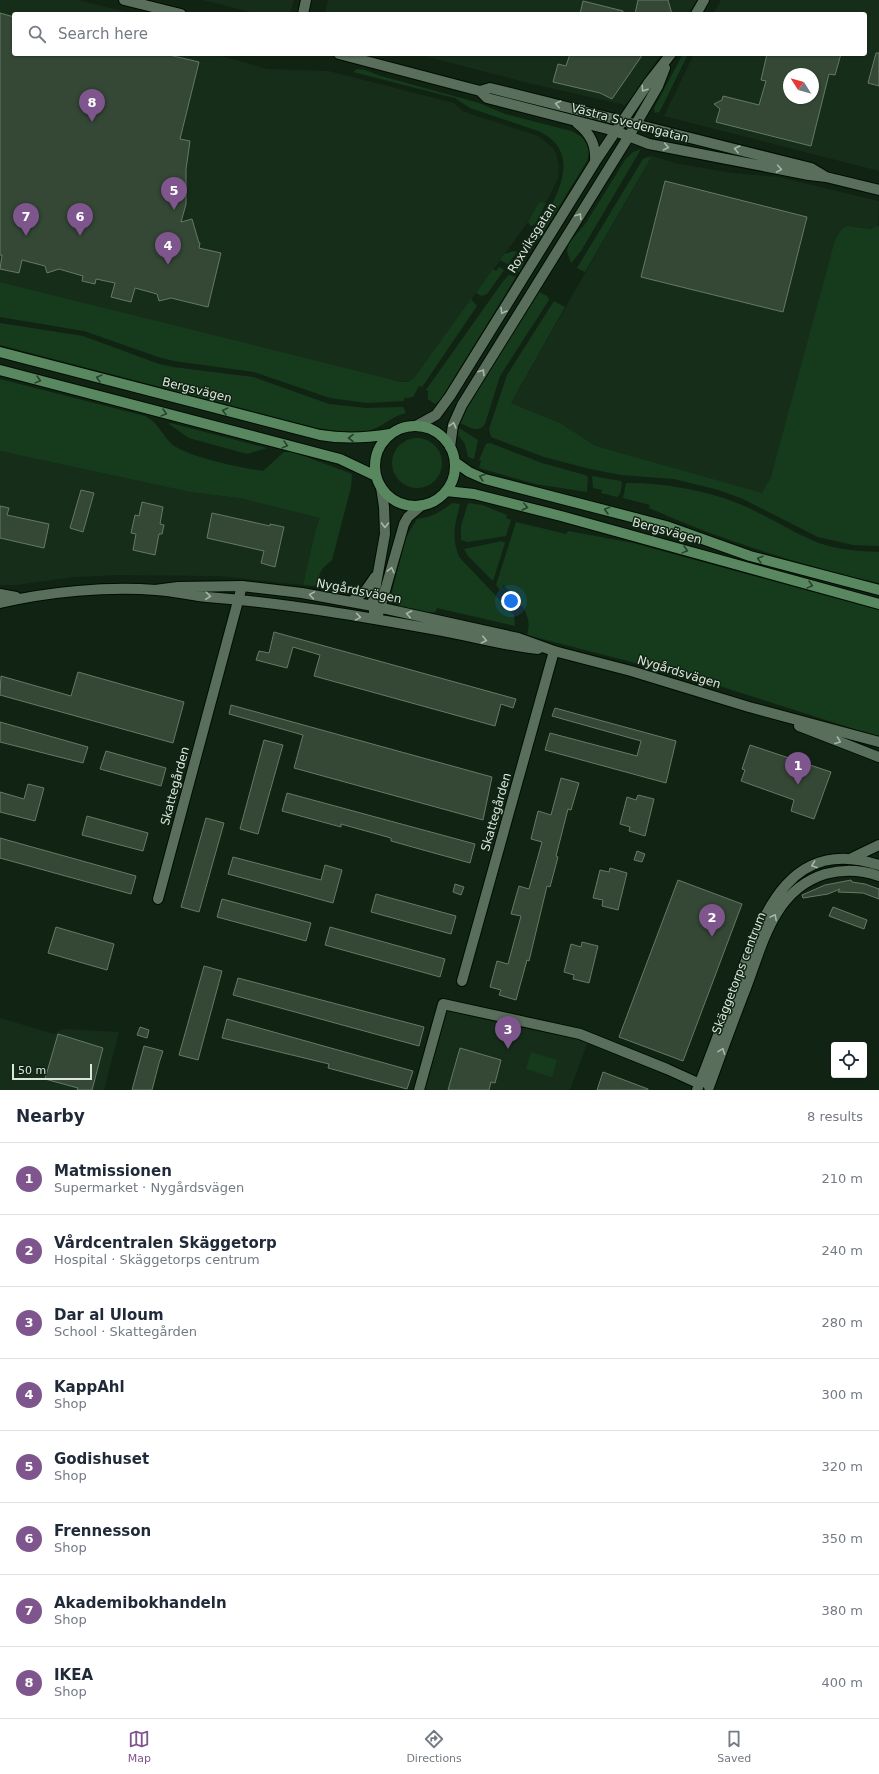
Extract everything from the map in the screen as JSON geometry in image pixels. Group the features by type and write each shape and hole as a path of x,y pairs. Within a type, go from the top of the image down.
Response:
{"main road":[{"name":"Bergsvägen","path":"0,352 320,435 348,439 390,434"},
{"path":"0,370 340,459 376,476"},
{"path":"407,426 416,426 436,432 450,447 455,462 453,477 446,492 435,500 422,505 406,505 391,498 380,487 376,476 375,467 377,453 390,434 407,426"},
{"name":"Bergsvägen","path":"455,462 468,472 485,479 666,526 750,556 879,590"},
{"name":"Bergsvägen","path":"446,492 474,494 561,516 879,604"}],"street":[{"path":"124,0 173,12"},
{"path":"303,12 306,0"},
{"path":"697,12 704,0"},
{"name":"Västra Svedengatan","path":"347,56 480,91 487,98 615,131 648,144 826,177 879,190"},
{"name":"Roxviksgatan","path":"416,426 436,415 450,396 615,131 649,82 669,57"},
{"name":"Roxviksgatan","path":"450,447 453,424 462,405 629,136 658,86 669,57"},
{"name":"Västra Svedengatan","path":"480,91 490,88 623,120 810,168 826,177"},
{"path":"574,121 587,131 592,138 596,153 595,162"},
{"path":"376,620 377,574 385,528 384,507 380,487"},
{"path":"377,607 404,524 408,517 422,505"},
{"path":"351,602 366,590 377,574"},
{"name":"Nygårdsvägen","path":"0,603 22,598 93,591 242,586 286,591 377,607 518,638 554,651 639,673 749,707 879,742"},
{"name":"Skattegården","path":"158,899 242,586"},
{"name":"Nygårdsvägen","path":"155,590 238,599 376,620 450,632 516,647 554,651"},
{"name":"Nygårdsvägen","path":"0,594 22,598"},
{"name":"Skattegården","path":"462,981 554,651"},
{"name":"Nygårdsvägen","path":"749,707 879,757"},
{"name":"Skäggetorps centrum","path":"852,858 879,845"},
{"name":"Skäggetorps centrum","path":"702,1087 755,936 772,902 785,885 807,868 829,860 852,858 879,865"},
{"name":"Skäggetorps centrum","path":"702,1087 767,932 781,905 792,893 806,882 830,873 854,871 879,876"},
{"path":"419,1090 443,1004 580,1034 589,1039 667,1069 702,1087"}],"shaded area":[{"path":"0,0 78,0 125,12 12,12 12,56 222,56 267,69 328,71 454,103 462,111 538,136 553,148 557,156 559,167 558,178 546,203 539,202 528,222 414,378 408,382 387,380 0,282"},
{"path":"203,0 294,0 291,12 250,12"},
{"path":"328,0 697,0 689,12 325,12"},
{"path":"721,0 879,0 879,171 664,116 693,56 867,56 867,12 714,12"},
{"path":"425,56 660,56 625,105 524,82"},
{"path":"682,56 687,56 661,109 659,112 655,113 654,108"},
{"path":"357,69 479,103 505,114 571,131 582,137 587,144 589,151 587,161 539,239 534,236 556,196 561,182 563,168 562,154 555,142 541,132 470,108 455,98 353,72"},
{"path":"641,149 581,251 571,263 567,251 569,243 586,223 625,160 633,152"},
{"path":"652,156 679,164 732,173 778,177 879,201 878,227 872,229 848,226 771,477 762,494 596,446 560,423 511,403"},
{"path":"652,156 585,272 577,268 643,159"},
{"path":"539,202 546,203 535,224 531,226 528,222"},
{"path":"848,226 871,229 879,226 879,546 853,545 818,537 743,499 719,490 674,479 621,475 590,469 544,457 491,437 489,429 507,375 554,301 565,307 511,403 560,423 596,446 762,493 771,477 835,240 842,229"},
{"path":"514,251 517,252 508,264 500,260 504,254"},
{"path":"521,254 524,262 519,272 513,267"},
{"path":"499,267 504,270 487,294 482,296 476,293 493,269 496,271"},
{"path":"509,275 516,277 441,399 435,404 428,399 428,391 426,390"},
{"path":"0,282 401,382 408,382 414,378 471,299 477,306 422,387 419,386 413,397 404,398 404,401 367,403 330,398 254,372 161,358 84,331 0,317"},
{"path":"539,292 547,296 549,300 500,376 485,424 479,429 473,429 460,423 468,406"},
{"path":"0,323 83,336 159,364 173,367 253,377 329,404 366,408 403,407 406,413 401,414 369,431 347,432 317,428 0,345"},
{"path":"0,379 145,416 158,427 168,440 176,447 194,455 218,462 263,471 284,452 293,452 352,474 351,487 332,560 322,569 315,586 303,585 315,532 320,518 239,498 190,492 0,451"},
{"path":"170,423 267,448 247,454 189,438 169,424"},
{"path":"459,428 478,440 474,459 468,457 465,444 458,435"},
{"path":"417,438 426,440 437,449 442,463 440,472 431,483 417,488 408,486 397,477 392,463 394,454 403,443"},
{"path":"490,443 542,463 585,475 588,477 587,492 535,484 479,468 481,461 479,460 486,444"},
{"path":"0,451 190,492 239,498 321,518 315,532 303,585 220,576 118,575 75,577 16,585 0,585"},
{"path":"592,476 621,481 622,484 620,494 617,497 601,493 602,490 593,488"},
{"path":"626,483 655,484 700,491 752,509 819,543 841,549 879,552 879,583 762,551 677,520 649,508 650,505 623,498"},
{"path":"452,503 460,504 455,524 454,537 459,557 514,615 515,626 437,608 435,612 414,612 402,608 394,599 392,592 405,539 417,519 436,514"},
{"path":"468,503 482,505 507,515 506,518 511,520 506,536 468,542 461,540 461,526"},
{"path":"516,522 566,534 568,531 633,543 879,610 879,737 701,680 527,635 529,627 528,620 523,607 504,585 500,590 496,585"},
{"path":"502,541 505,543 493,581 468,556 464,549"},
{"path":"443,1004 589,1039 570,1090 419,1090"},
{"path":"0,1018 54,1034 63,1029 119,1032 104,1090 0,1090"},
{"path":"531,1052 557,1060 552,1077 526,1069"}],"building":[{"path":"638,0 668,0 671,12 635,12"},
{"path":"583,1 623,11 623,12 580,12"},
{"path":"0,13 12,16 12,56 174,56 199,62 180,139 190,141 186,169 186,204 181,222 192,219 200,243 199,248 221,253 208,307 171,298 159,301 157,294 135,288 131,302 111,297 115,283 96,279 95,284 82,281 83,276 59,269 47,273 45,266 22,260 19,273 0,269 2,255 0,255"},
{"path":"876,53 879,53 879,86 868,83"},
{"path":"569,56 642,56 612,99 600,93 553,82 558,64 566,66"},
{"path":"767,56 840,56 835,75 829,74 811,146 716,122 720,109 714,104 722,100 723,96 759,105 766,81 761,80"},
{"path":"665,181 807,217 783,312 641,277"},
{"path":"81,490 94,493 83,532 70,528"},
{"path":"142,502 163,507 160,524 164,525 162,534 159,534 155,555 133,550 136,534 131,533 135,515 139,516"},
{"path":"0,506 9,508 7,515 49,524 44,548 0,538"},
{"path":"212,513 270,526 270,524 284,527 275,567 261,563 264,551 207,538"},
{"path":"274,632 516,699 513,708 501,704 495,726 314,676 320,655 293,647 287,668 256,660 259,651 269,653"},
{"path":"78,672 184,702 173,743 0,695 1,676 71,696"},
{"path":"231,705 492,777 483,820 294,768 303,735 229,714"},
{"path":"555,708 676,741 666,783 545,750 550,733 637,756 641,741 552,716"},
{"path":"0,722 88,747 83,763 0,742"},
{"path":"264,740 283,745 258,834 240,829"},
{"path":"750,745 831,772 814,819 791,811 794,800 741,781 745,770 742,769"},
{"path":"106,751 166,768 161,786 100,769"},
{"path":"561,778 579,783 571,810 568,809 550,887 547,886 529,961 527,960 516,1000 499,995 501,990 490,987 497,961 508,964 521,916 511,914 519,886 529,889 542,842 531,839 538,811 551,815"},
{"path":"28,784 44,788 35,821 0,812 0,792 24,799"},
{"path":"287,793 475,844 470,863 391,841 391,838 341,824 341,827 282,811"},
{"path":"638,795 654,799 645,836 629,831 630,827 620,824 627,797 636,800"},
{"path":"87,816 148,833 143,851 82,835"},
{"path":"206,818 224,823 199,912 181,907"},
{"path":"0,838 136,876 131,894 0,858"},
{"path":"637,851 645,854 642,862 634,860"},
{"path":"233,857 321,880 325,865 342,870 333,903 228,874"},
{"path":"610,868 627,873 618,910 602,906 603,900 593,898 600,870 609,872"},
{"path":"678,880 742,904 683,1061 619,1037"},
{"path":"851,880 852,882 865,884 879,889 879,899 863,893 838,892 840,889 828,894 803,898 802,895 825,885"},
{"path":"455,884 464,887 461,895 453,892"},
{"path":"376,894 456,916 451,934 371,912"},
{"path":"222,899 311,923 306,941 217,917"},
{"path":"833,907 867,920 864,929 829,916"},
{"path":"56,927 114,944 107,970 48,953"},
{"path":"330,927 445,959 440,977 325,945"},
{"path":"582,942 598,946 589,983 573,979 574,975 564,972 571,944 581,947"},
{"path":"204,966 222,971 198,1060 179,1055"},
{"path":"238,978 424,1027 419,1046 233,995"},
{"path":"227,1019 413,1071 407,1089 328,1068 329,1064 222,1038"},
{"path":"140,1027 149,1030 147,1038 137,1035"},
{"path":"58,1034 103,1048 92,1090 77,1090 78,1088 45,1079"},
{"path":"144,1046 163,1051 152,1090 132,1090"},
{"path":"460,1048 501,1060 495,1083 491,1082 489,1090 448,1090"},
{"path":"603,1072 648,1089 648,1090 597,1090"}],"place":[{"name":"IKEA","path":"92,122"},
{"name":"Godishuset","path":"174,210"},
{"name":"Akademibokhandeln","path":"26,236"},
{"name":"Frennesson","path":"80,236"},
{"name":"KappAhl","path":"168,265"},
{"name":"Matmissionen","path":"798,785"},
{"name":"Vårdcentralen Skäggetorp","path":"712,937"},
{"name":"Dar al Uloum","path":"508,1049"}]}
